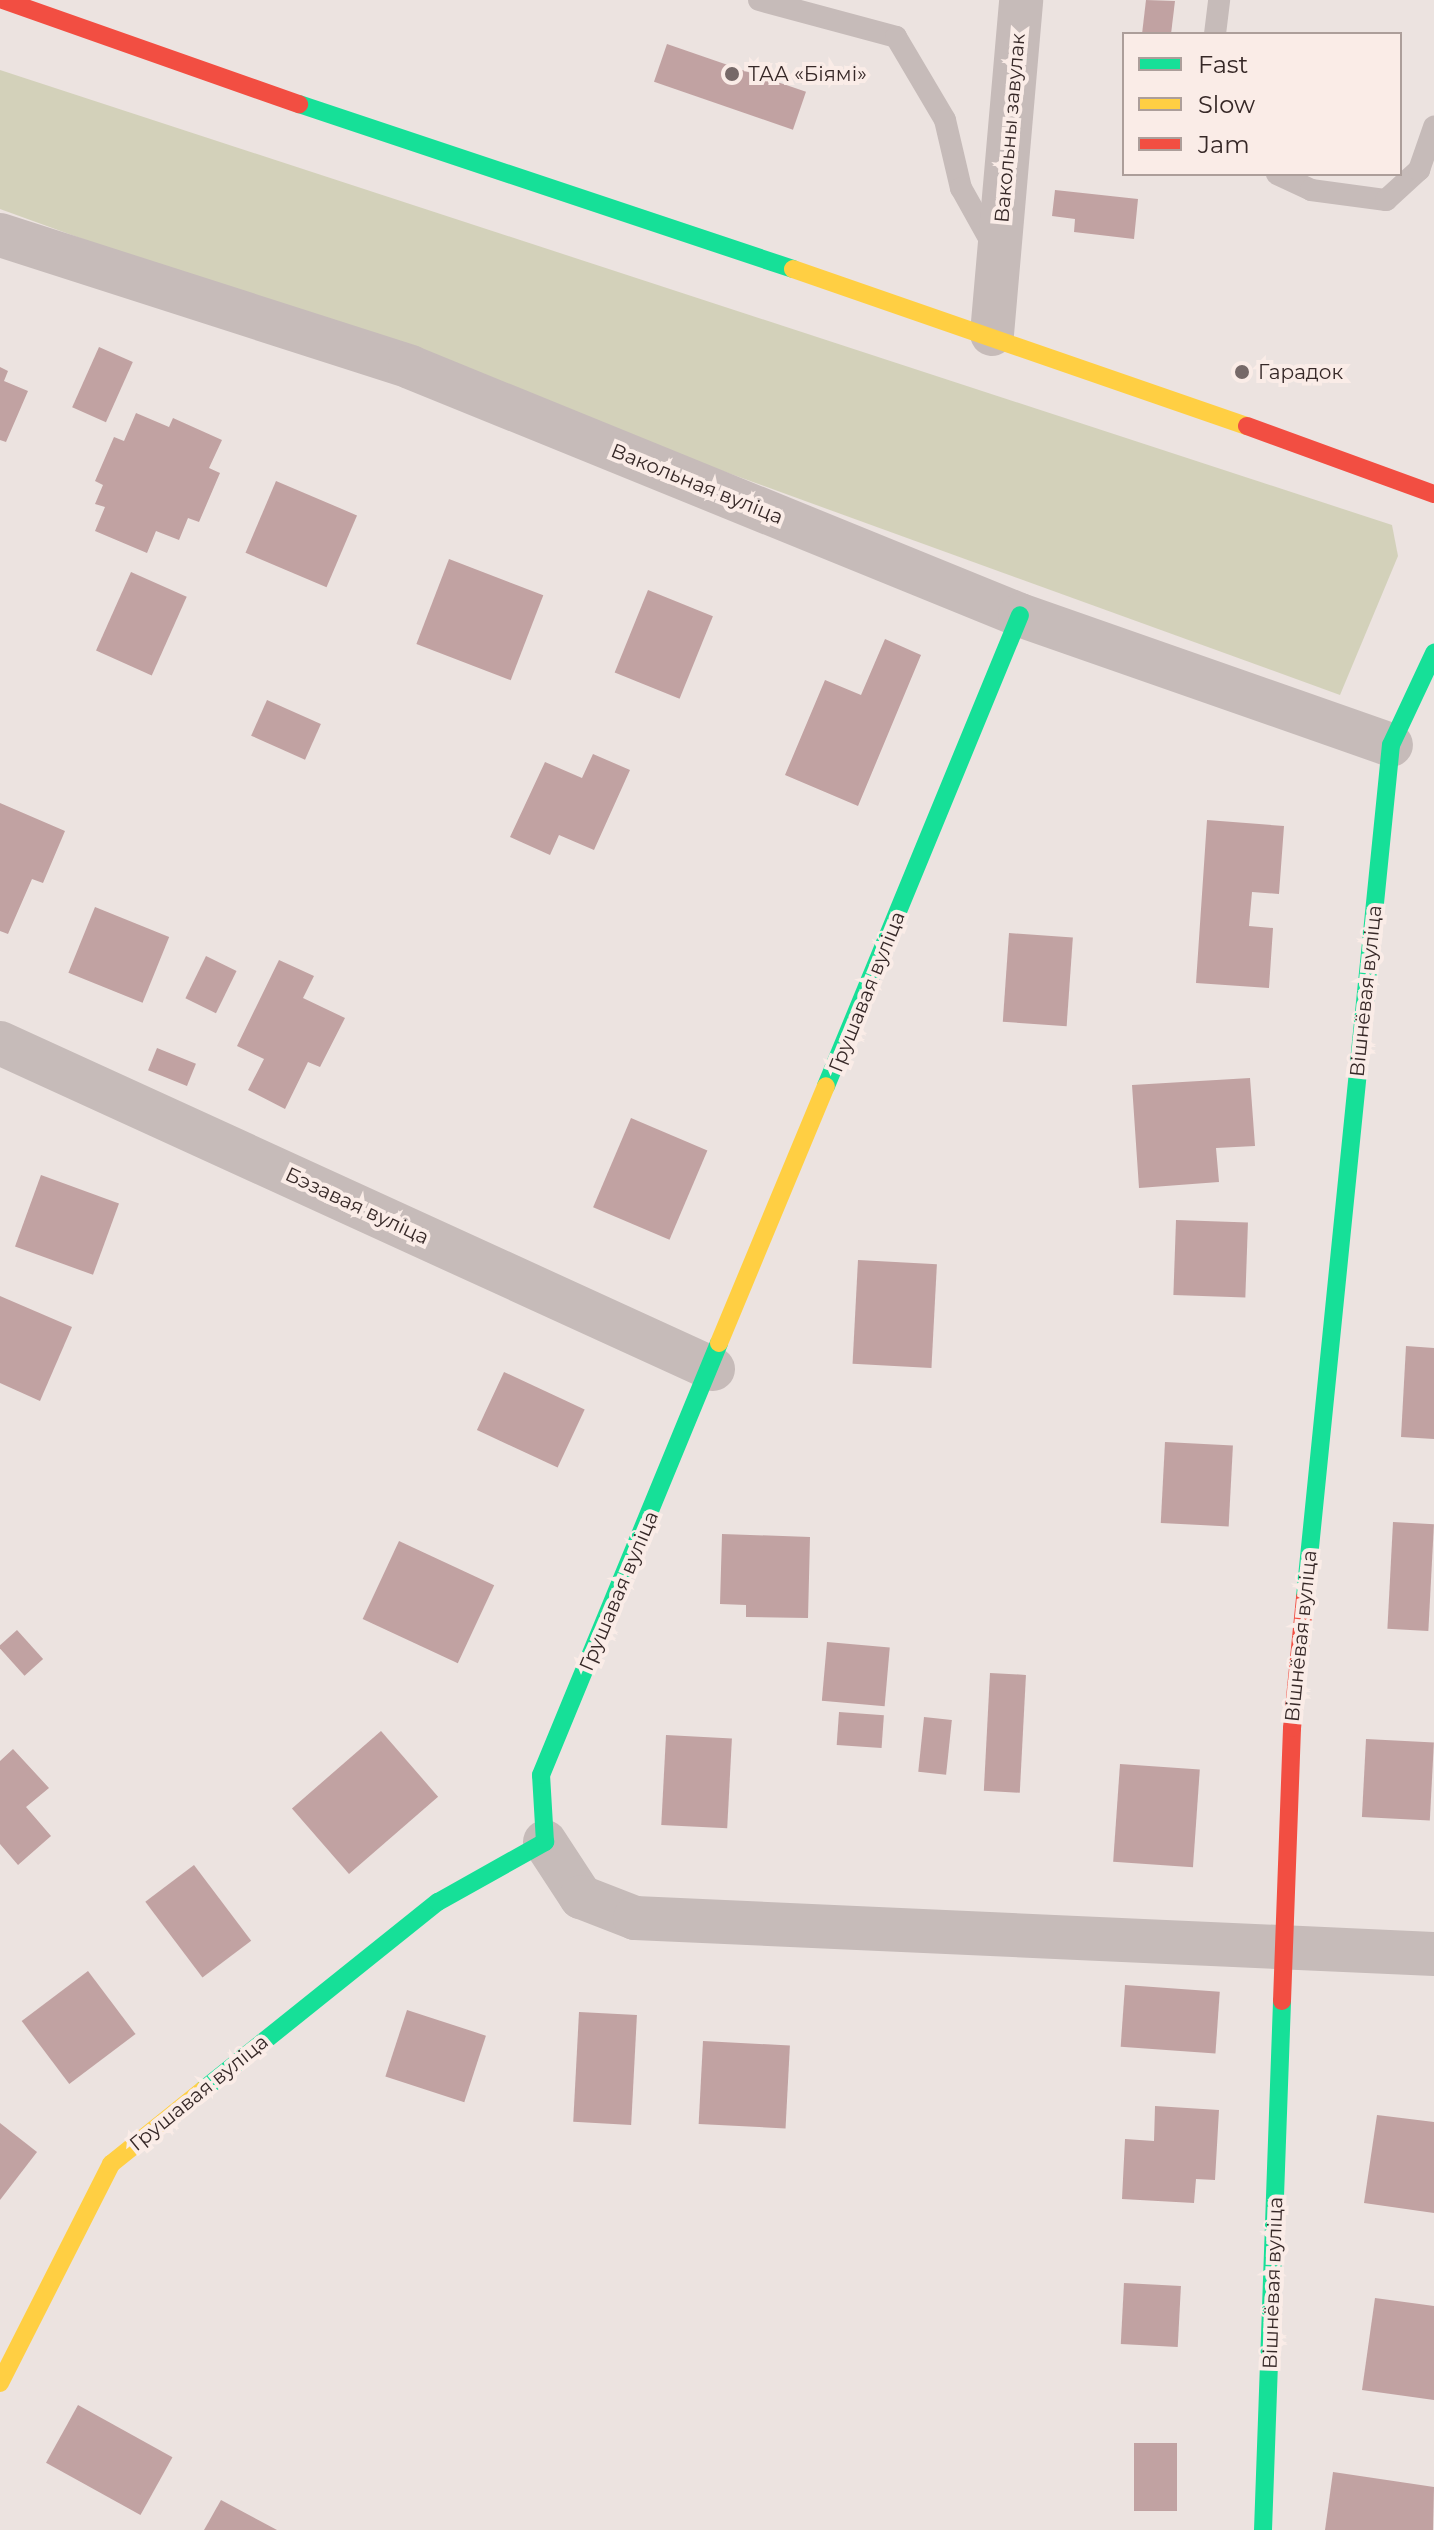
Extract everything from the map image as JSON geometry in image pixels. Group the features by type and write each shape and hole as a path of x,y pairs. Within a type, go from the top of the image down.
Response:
{"street":[{"path":"3,0 428,149 992,334 1434,494"},
{"name":"Вакольны завулак","path":"992,334 1021,0"},
{"name":"Вакольная вуліца","path":"0,235 410,367 1020,615 1391,745"},
{"name":"Грушавая вуліца","path":"0,2383 111,2164 438,1902 545,1842 541,1775 713,1369 1020,615"},
{"name":"Вішнёвая вуліца","path":"1263,2530 1287,1951 1292,1728 1391,745 1434,653"},
{"name":"Бэзавая вуліца","path":"0,1043 713,1369"},
{"path":"545,1842 581,1897 635,1918 1287,1951 1434,1954"}],"lane":[{"path":"759,0 896,37 945,120 961,188 999,255"},
{"path":"1215,32 1219,0"},
{"path":"1281,176 1311,190 1386,200 1419,170 1434,127"}],"shaded area":[{"path":"0,70 1392,525 1398,556 1340,695 0,209"}],"building":[{"path":"1146,0 1175,1 1171,32 1142,32"},
{"path":"667,44 806,92 793,130 654,82"},
{"path":"1055,190 1138,199 1134,239 1074,232 1075,219 1052,216"},
{"path":"99,347 133,362 106,422 72,407"},
{"path":"0,367 8,371 4,381 28,391 6,442 0,440"},
{"path":"136,413 169,427 173,418 222,440 209,468 220,473 199,522 188,518 179,540 156,531 147,553 95,531 105,507 95,504 103,485 95,481 114,437 124,441"},
{"path":"276,481 357,515 327,587 246,553"},
{"path":"449,559 543,595 511,680 416,644"},
{"path":"131,572 187,597 152,675 96,651"},
{"path":"648,590 713,616 680,699 615,673"},
{"path":"885,639 921,655 858,806 785,775 825,680 861,695"},
{"path":"267,700 321,724 305,760 251,736"},
{"path":"593,754 630,770 594,850 559,835 550,855 510,837 545,762 582,778"},
{"path":"0,803 65,831 43,883 32,879 8,934 0,931"},
{"path":"1207,820 1284,826 1279,894 1252,892 1249,926 1273,928 1269,988 1196,983"},
{"path":"95,907 169,937 143,1003 68,973"},
{"path":"1009,933 1073,937 1067,1026 1003,1022"},
{"path":"206,956 237,971 216,1013 185,998"},
{"path":"279,960 314,976 303,998 345,1018 320,1067 308,1062 285,1109 248,1090 264,1059 237,1046"},
{"path":"157,1048 196,1064 187,1086 148,1070"},
{"path":"1250,1078 1255,1146 1216,1148 1219,1182 1139,1188 1132,1085"},
{"path":"631,1118 707,1150 670,1240 593,1207"},
{"path":"41,1175 119,1203 93,1275 15,1246"},
{"path":"1176,1220 1248,1223 1245,1297 1173,1295"},
{"path":"858,1260 937,1264 931,1368 853,1364"},
{"path":"0,1296 72,1327 40,1401 0,1383"},
{"path":"1406,1346 1434,1348 1434,1439 1401,1437"},
{"path":"504,1372 585,1410 558,1468 477,1430"},
{"path":"1165,1442 1233,1446 1229,1526 1161,1523"},
{"path":"1393,1522 1434,1524 1428,1631 1387,1629"},
{"path":"722,1534 810,1537 808,1618 746,1617 746,1605 720,1604"},
{"path":"399,1541 494,1585 458,1663 363,1619"},
{"path":"17,1630 43,1659 25,1676 0,1648"},
{"path":"827,1642 890,1647 885,1706 822,1701"},
{"path":"990,1673 1026,1675 1020,1793 984,1791"},
{"path":"839,1712 884,1715 882,1748 837,1745"},
{"path":"924,1717 952,1720 946,1775 918,1772"},
{"path":"381,1731 438,1797 349,1874 292,1808"},
{"path":"666,1735 732,1738 727,1828 661,1825"},
{"path":"1366,1739 1434,1743 1430,1820 1362,1817"},
{"path":"13,1749 49,1788 26,1807 51,1836 18,1865 0,1844 0,1761"},
{"path":"1120,1764 1200,1770 1193,1867 1113,1862"},
{"path":"194,1865 251,1941 202,1978 145,1902"},
{"path":"88,1971 136,2034 69,2084 22,2021"},
{"path":"1125,1985 1220,1992 1215,2053 1121,2047"},
{"path":"407,2010 486,2036 464,2102 385,2077"},
{"path":"579,2012 637,2015 631,2125 573,2122"},
{"path":"703,2041 790,2046 786,2128 699,2124"},
{"path":"1155,2106 1219,2110 1215,2180 1196,2179 1194,2203 1122,2199 1125,2139 1154,2141"},
{"path":"1377,2115 1434,2122 1434,2213 1364,2203"},
{"path":"0,2123 37,2152 0,2200"},
{"path":"1124,2283 1181,2286 1178,2347 1121,2344"},
{"path":"1375,2298 1434,2306 1434,2400 1362,2390"},
{"path":"78,2405 172,2457 140,2515 46,2463"},
{"path":"1134,2443 1177,2443 1177,2511 1134,2511"},
{"path":"1333,2472 1434,2487 1433,2530 1325,2530"},
{"path":"221,2500 277,2530 204,2530"}],"traffic: fast":[{"path":"299,104 793,269"},
{"path":"826,1086 1020,615"},
{"path":"1305,1597 1391,745 1434,653"},
{"path":"203,2090 438,1902 545,1842 541,1775 719,1343"},
{"path":"1263,2530 1282,2001"}],"traffic: slow":[{"path":"793,269 1247,426"},
{"path":"719,1343 826,1086"},
{"path":"0,2383 111,2164 203,2090"}],"traffic: jam":[{"path":"3,0 299,104"},
{"path":"1247,426 1434,494"},
{"path":"1282,2001 1292,1728 1305,1597"}],"place":[{"name":"ТАА «Біямі»","path":"732,74"},
{"name":"Гарадок","path":"1242,372"}]}
